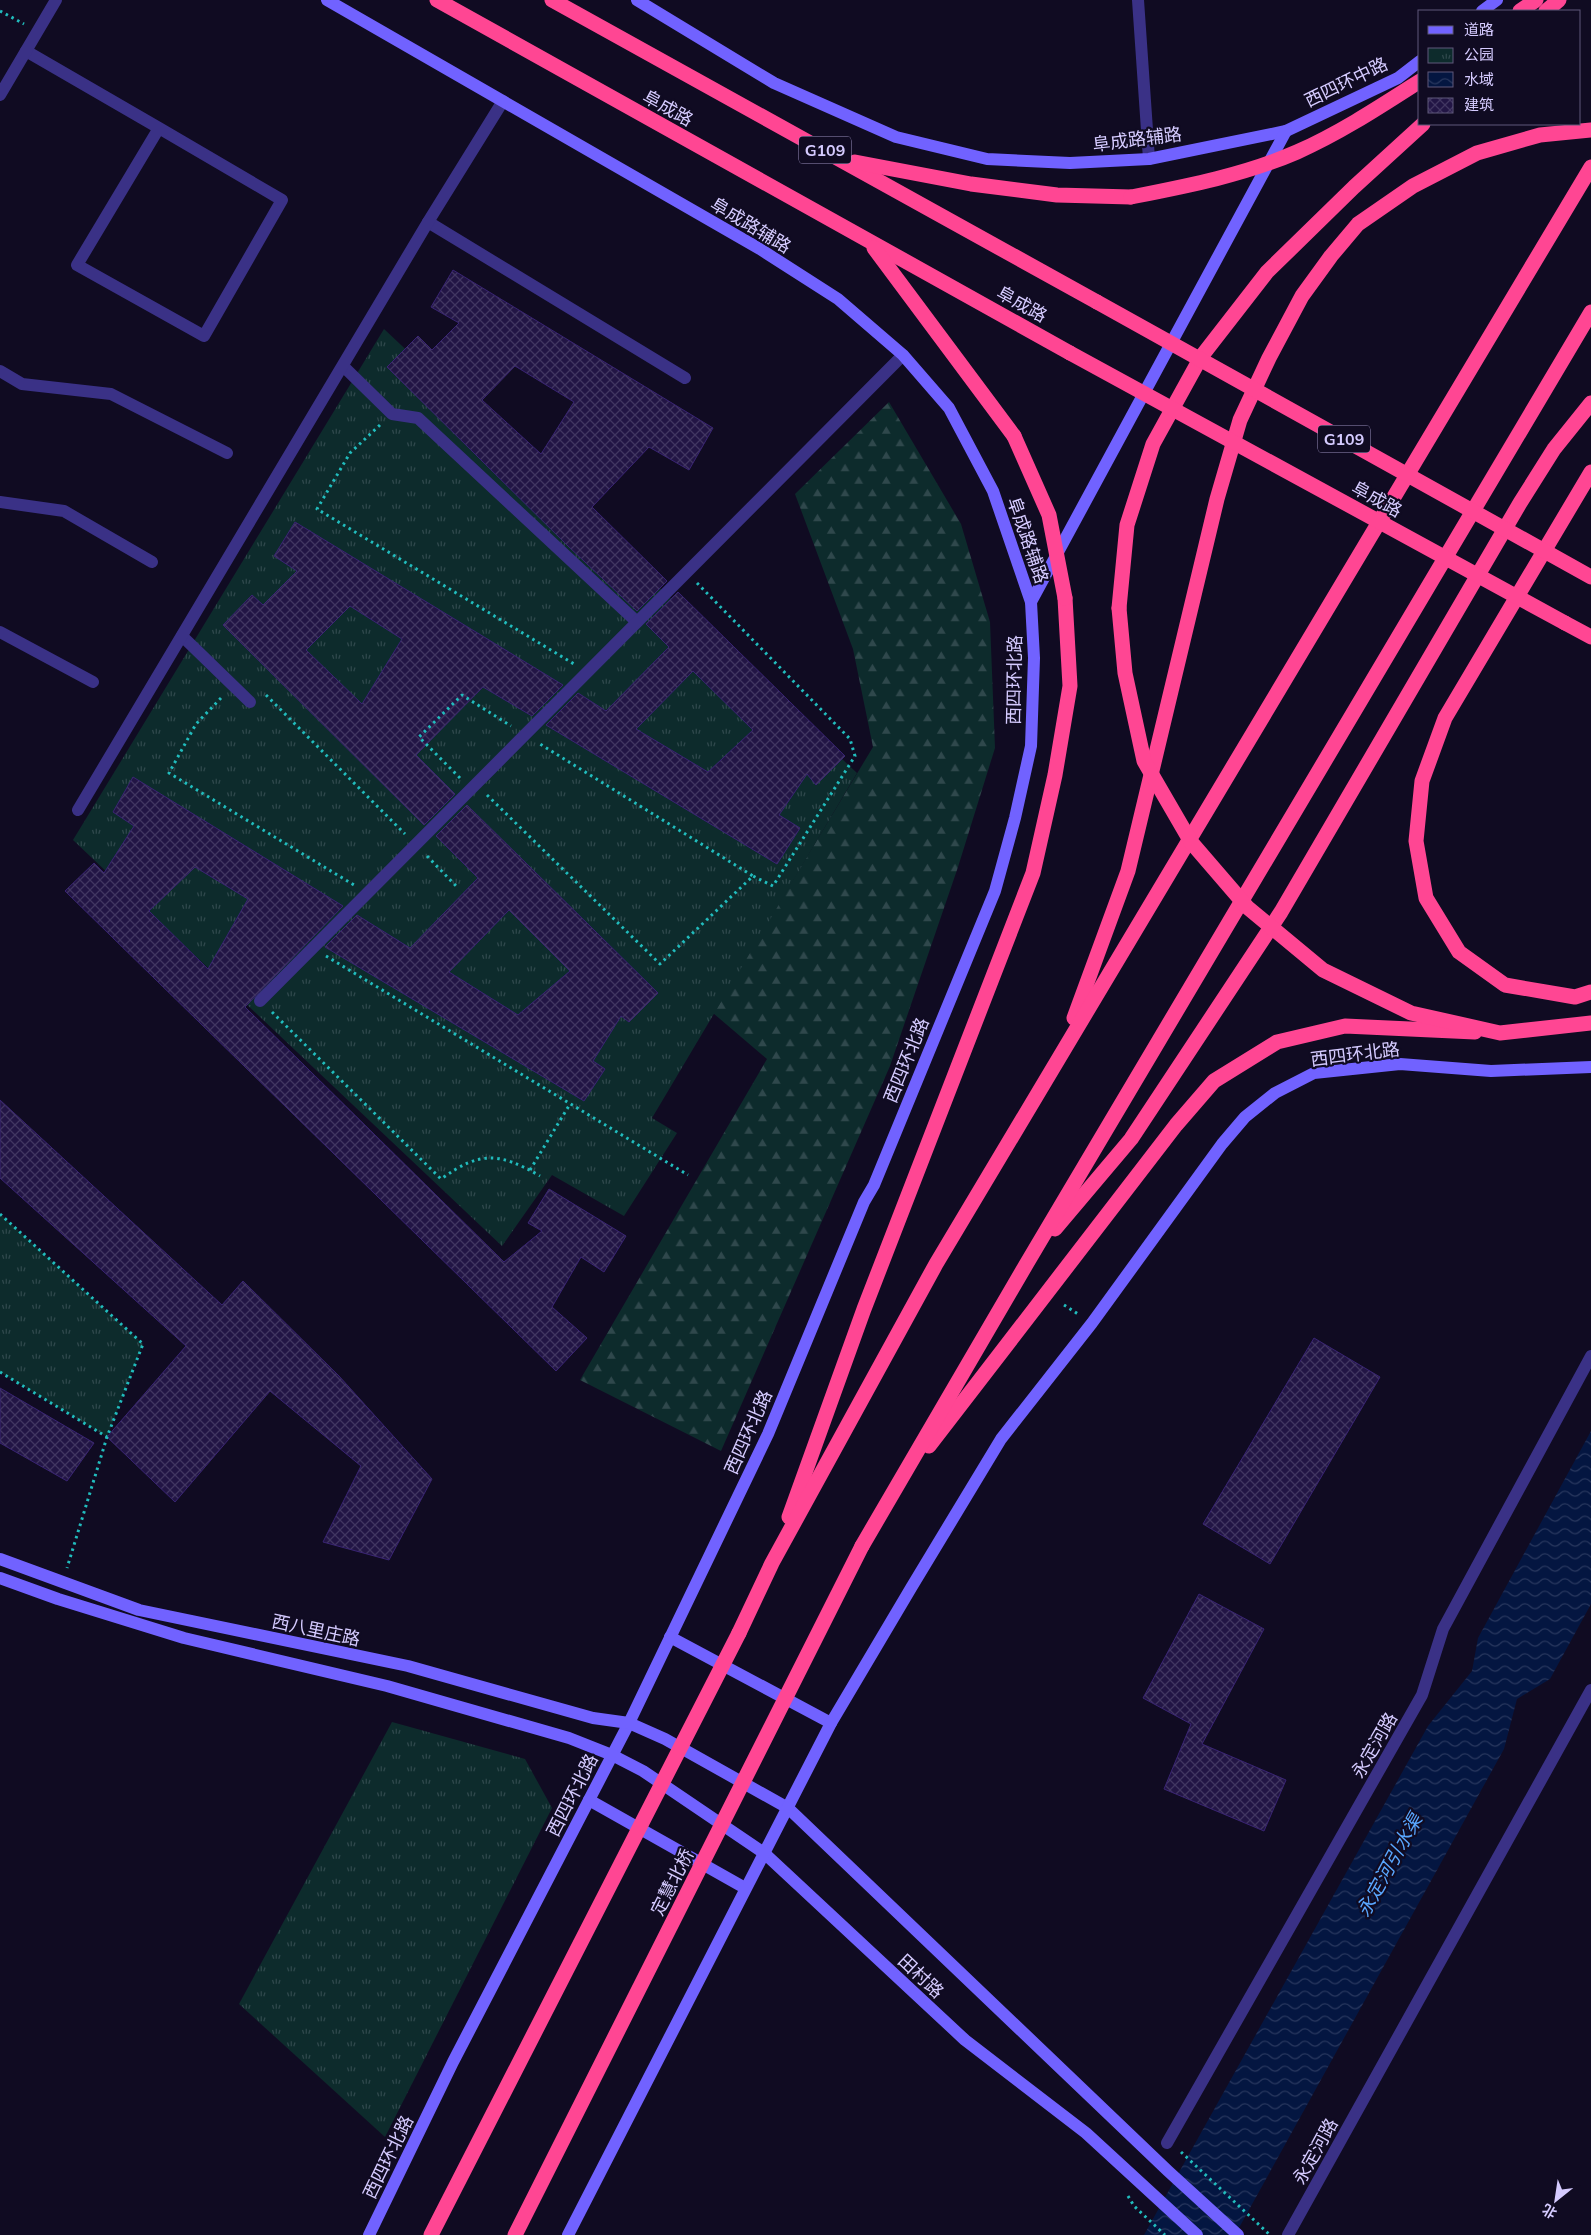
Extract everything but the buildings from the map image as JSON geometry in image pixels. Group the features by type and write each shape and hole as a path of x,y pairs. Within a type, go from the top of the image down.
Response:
{"highway":[{"name":"阜成路","path":"437,0 870,243 1591,637"},
{"name":"阜成路","path":"552,0 842,159 1591,576"},
{"path":"1521,10 1536,0"},
{"path":"1547,10 1559,0"},
{"path":"842,159 981,185 1058,195 1131,197 1214,180 1297,152 1377,109 1418,82"},
{"path":"1422,125 1354,187 1267,272 1201,358 1153,444 1127,525 1119,608 1125,673 1144,761 1191,842 1247,907 1323,970 1332,975 1411,1014 1500,1033"},
{"path":"1061,1052 1128,871 1217,499 1244,411 1268,358 1302,296 1331,256 1358,224 1413,186 1477,153 1540,135 1591,130"},
{"path":"431,2235 739,1633 772,1563 936,1264 1591,167"},
{"path":"772,1563 864,1309 1033,872 1055,775 1070,686 1065,598 1049,515 1014,436 870,243"},
{"path":"892,1495 1027,1262 1591,312"},
{"path":"1027,1262 1131,1139 1281,912 1520,502 1554,448 1591,403"},
{"path":"1591,472 1445,718 1422,781 1416,841 1426,898 1459,952 1505,985 1575,997 1591,992"},
{"path":"892,1495 1176,1125 1214,1081 1277,1042 1344,1026 1500,1033 1591,1023"},
{"name":"定慧北桥","path":"515,2235 862,1546 892,1495"}],"main road":[{"name":"阜成路辅路","path":"327,0 760,249 838,299 903,355 949,408 993,491 1031,602"},
{"name":"阜成路辅路","path":"637,0 774,83 896,137 987,159 1070,163 1149,159 1286,131"},
{"path":"1483,10 1496,0"},
{"name":"西四环中路","path":"1286,131 1398,78 1418,63"},
{"path":"1031,602 1286,131"},
{"name":"西四环北路","path":"370,2235 453,2062 629,1723 768,1434 995,892 1015,818 1031,746 1034,658 1031,602"},
{"name":"西四环北路","path":"568,2235 831,1723 1001,1439 1092,1324 1222,1144 1245,1117 1275,1093 1314,1073 1400,1064 1492,1071 1591,1067"},
{"name":"西八里庄路","path":"0,1559 139,1610 408,1666 593,1718 629,1723 665,1739 788,1808"},
{"name":"西八里庄路","path":"0,1578 58,1599 184,1638 387,1686 568,1738 612,1756"},
{"path":"670,1637 831,1723"},
{"name":"田村路","path":"612,1756 642,1771 764,1854 965,2040 1086,2133 1197,2235"},
{"path":"589,1800 745,1888"},
{"name":"田村路","path":"788,1808 1168,2171 1238,2235"}],"street":[{"path":"0,95 56,0"},
{"path":"1138,0 1149,159"},
{"path":"26,51 160,128 282,200 204,336 78,265 160,128"},
{"path":"78,810 428,222 503,102"},
{"path":"428,222 685,378"},
{"path":"260,1001 903,355"},
{"path":"342,366 392,414 418,418 637,622"},
{"path":"0,370 22,384 111,394 227,453"},
{"path":"0,502 64,511 152,562"},
{"path":"0,632 93,682"},
{"path":"182,636 250,702"},
{"name":"永定河路","path":"1167,2143 1422,1695 1443,1628 1591,1356"},
{"name":"永定河路","path":"1288,2235 1591,1690"}],"path":[{"path":"0,11 38,32"},
{"path":"392,414 350,452 318,509 588,672"},
{"path":"687,572 850,739 855,756 773,886 462,695 419,737 474,786 660,964 754,876"},
{"path":"234,686 196,724 169,773 368,893"},
{"path":"259,688 458,888"},
{"path":"312,948 688,1175"},
{"path":"260,1001 441,1178 463,1163 495,1157 514,1162 540,1176"},
{"path":"530,1170 570,1104"},
{"path":"0,1214 143,1344 107,1437 63,1583"},
{"path":"0,1372 107,1437"},
{"path":"1179,2150 1270,2235"},
{"path":"1144,2215 1165,2235"}],"green space":[{"path":"384,329 857,773 652,1118 677,1133 624,1216 552,1175 502,1246 73,840"},
{"path":"889,402 961,524 990,622 995,748 958,867 890,1066 721,1451 580,1380 767,1059 713,1013 873,747 853,649 795,494"},
{"path":"0,1214 143,1344 107,1437 0,1372"},
{"path":"392,1722 525,1759 552,1808 385,2137 239,2004"}],"water":[{"name":"永定河引水渠","path":"1591,1431 1591,1604 1550,1679 1517,1699 1504,1749 1235,2235 1144,2235 1428,1726 1472,1671 1478,1638"}]}
